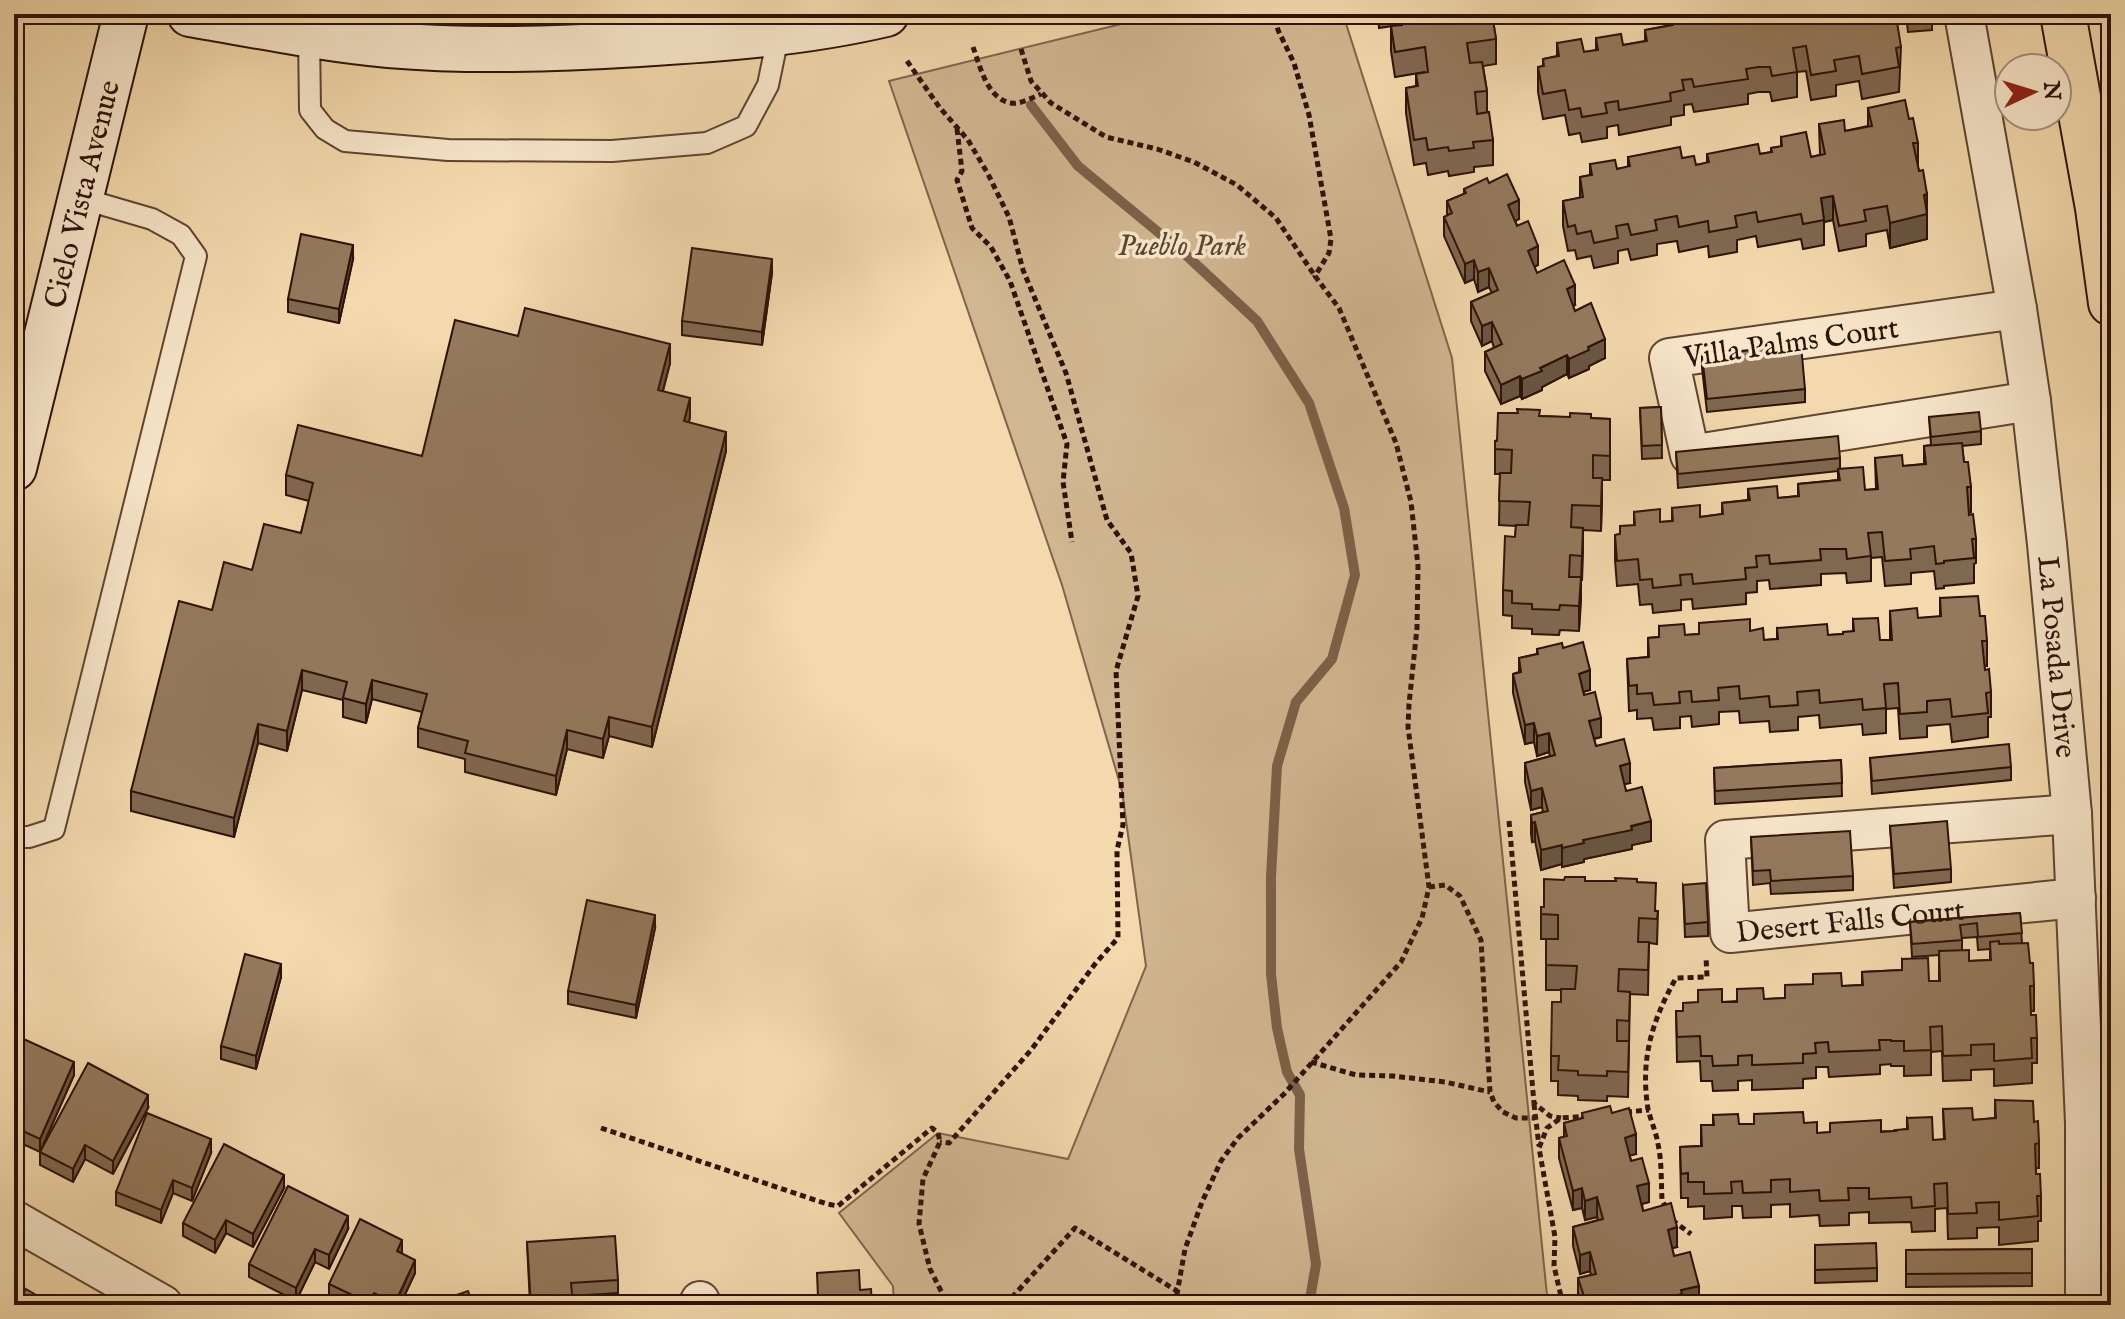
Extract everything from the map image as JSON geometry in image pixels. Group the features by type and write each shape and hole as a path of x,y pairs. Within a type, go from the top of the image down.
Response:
{"main road":[{"path":"2063,14 2098,208 2111,303"}],"street":[{"name":"Cielo Vista Avenue","path":"14,468 126,14"},
{"path":"190,14 309,34 414,46 540,50 712,40 886,14"},
{"name":"La Posada Drive","path":"1964,14 2017,309 2047,544 2072,814 2085,1123 2085,1305"},
{"name":"Villa Palms Court","path":"2017,309 1669,358 1690,455 2031,401"},
{"name":"Desert Falls Court","path":"2072,814 1725,840 1730,933 2076,898"},
{"path":"14,1220 163,1305"}],"lane":[{"path":"309,34 310,110 325,129 345,141 448,150 612,151 707,143 746,126 799,25"},
{"path":"14,837 29,837 54,829 196,256 181,235 152,219 80,198"}],"path":[{"path":"1274,14 1294,63 1309,115 1331,239 1329,253 1315,276"},
{"path":"973,47 985,80 993,92 1009,103 1042,94"},
{"path":"1021,49 1031,81 1051,103 1071,117 1106,137 1194,162 1237,185 1276,218 1339,308 1396,443 1411,502 1418,566 1417,628 1408,727 1429,887 1422,918 1401,962 1284,1094 1238,1138 1221,1161 1185,1249 1175,1305"},
{"path":"907,61 940,108 968,140 1009,217 1023,270 1066,373 1107,520 1131,553 1138,596 1116,671 1123,825 1117,850 1118,938 1031,1050 949,1143 940,1142"},
{"path":"957,128 962,171 957,180 972,228 991,247 1010,281 1067,444 1063,482 1072,542"},
{"path":"1509,821 1534,1103 1531,1118 1555,1237 1554,1266 1563,1305"},
{"path":"1429,887 1445,885 1460,896 1481,940 1490,1092 1494,1102 1503,1112 1516,1118 1531,1118"},
{"path":"1691,1234 1671,1219 1662,1200 1658,1144 1649,1110 1646,1060 1653,1025 1676,978 1707,977 1705,943 1730,933"},
{"path":"1310,1063 1356,1075 1445,1082 1490,1092"},
{"path":"1534,1103 1550,1116 1590,1115"},
{"path":"1619,1113 1649,1110"},
{"path":"1539,1148 1547,1128 1561,1118"},
{"path":"601,1128 838,1206 932,1128 938,1133 940,1142 923,1179 919,1224 930,1269 948,1305"},
{"path":"1005,1305 1075,1228 1177,1291"}],"green space":[{"name":"Pueblo Park","path":"1162,14 1343,14 1452,358 1548,1305 894,1305 893,1286 839,1213 938,1133 1068,1159 1146,966 1122,791 1062,585 889,81"}],"building":[{"path":"1400,14 1492,14 1496,39 1467,43 1470,63 1482,62 1487,91 1475,92 1477,114 1489,112 1493,140 1473,142 1474,148 1449,151 1448,147 1428,150 1426,138 1414,140 1406,88 1418,86 1416,74 1428,72 1425,47 1395,52 1391,26 1402,25"},
{"path":"1671,14 1696,14 1698,22 1722,18 1721,14 1891,14 1892,22 1897,22 1901,47 1896,48 1899,67 1862,74 1859,56 1834,60 1836,71 1811,75 1806,46 1793,48 1797,72 1772,76 1770,67 1758,67 1746,69 1748,79 1694,87 1692,79 1682,80 1684,90 1670,93 1671,101 1619,110 1618,101 1605,103 1607,113 1582,117 1580,108 1569,110 1565,90 1543,94 1538,67 1544,66 1543,59 1559,56 1557,43 1581,39 1584,52 1598,50 1596,38 1621,34 1623,45 1647,41 1645,30 1673,25"},
{"path":"1907,14 1932,14 1932,17 1908,19"},
{"path":"1905,100 1909,119 1913,118 1918,143 1913,143 1919,171 1923,170 1927,214 1890,223 1887,206 1864,210 1866,221 1839,226 1833,196 1821,198 1824,220 1803,224 1801,214 1758,222 1756,212 1735,216 1737,227 1709,232 1708,221 1679,227 1677,216 1655,220 1657,230 1631,235 1628,224 1616,226 1618,238 1594,243 1591,231 1577,234 1575,225 1568,227 1563,201 1583,197 1580,177 1592,175 1590,164 1615,160 1617,169 1630,166 1628,157 1680,147 1682,158 1694,156 1696,165 1709,162 1707,154 1758,144 1760,154 1772,152 1771,148 1782,146 1781,137 1806,132 1811,157 1825,154 1819,124 1844,120 1845,131 1872,126 1868,108"},
{"path":"1507,174 1519,200 1508,205 1517,226 1528,221 1538,246 1528,251 1537,273 1564,260 1575,285 1567,289 1575,311 1591,303 1605,339 1569,359 1567,355 1540,368 1542,371 1501,385 1485,352 1502,344 1492,322 1482,326 1471,302 1498,290 1489,268 1478,272 1474,260 1465,264 1444,217 1452,213 1447,201 1466,193 1464,189 1487,178 1489,183"},
{"path":"301,234 353,245 339,309 288,299"},
{"path":"692,248 772,259 762,332 682,321"},
{"path":"525,308 670,344 658,390 690,398 684,421 726,432 652,727 609,717 603,739 567,730 556,776 465,753 468,741 418,728 427,694 372,680 366,704 343,698 347,682 302,670 287,731 258,724 234,818 131,791 179,601 212,610 224,562 252,570 264,524 301,533 313,483 286,475 298,425 422,456 455,320 518,336"},
{"path":"1801,345 1805,389 1707,399 1702,355"},
{"path":"1661,407 1662,445 1642,446 1640,408"},
{"path":"1517,409 1540,410 1539,416 1570,417 1570,413 1610,419 1610,456 1593,455 1593,478 1602,478 1601,506 1572,505 1571,527 1583,528 1582,556 1570,555 1569,577 1581,577 1579,606 1560,605 1559,610 1532,609 1532,604 1512,603 1512,591 1503,590 1505,536 1515,537 1516,525 1528,525 1530,502 1499,501 1500,473 1511,473 1512,450 1495,449 1498,413 1518,413"},
{"path":"1979,412 1981,431 1931,437 1929,417"},
{"path":"1838,436 1840,458 1678,474 1676,452"},
{"path":"1962,443 1971,487 1967,487 1969,515 1973,514 1976,539 1972,539 1974,558 1936,564 1934,546 1910,549 1911,559 1885,561 1882,532 1868,533 1871,556 1847,559 1846,549 1820,549 1821,560 1770,564 1769,555 1756,556 1757,567 1745,568 1746,579 1693,584 1692,574 1680,575 1681,585 1653,588 1652,579 1640,580 1638,559 1617,561 1615,535 1620,534 1620,526 1635,525 1634,512 1660,509 1660,522 1673,521 1672,508 1700,505 1700,517 1723,514 1722,503 1750,500 1748,489 1777,486 1778,498 1799,496 1798,484 1840,480 1838,469 1863,467 1865,490 1878,489 1875,458 1902,455 1903,466 1926,464 1924,446"},
{"path":"1978,596 1980,616 1985,616 1987,641 1982,641 1991,692 1986,693 1988,713 1952,717 1950,699 1927,701 1927,712 1900,714 1898,683 1884,684 1886,708 1863,710 1862,699 1820,703 1819,690 1797,692 1798,705 1770,707 1769,696 1740,699 1739,686 1718,688 1719,700 1692,702 1691,691 1679,692 1680,703 1654,705 1652,693 1637,694 1637,685 1629,686 1627,659 1649,657 1648,638 1659,637 1659,626 1684,624 1685,635 1699,634 1699,623 1750,619 1750,631 1763,628 1764,640 1778,639 1777,628 1827,624 1828,635 1843,634 1854,631 1853,619 1878,618 1880,640 1892,640 1890,611 1917,608 1918,618 1941,616 1940,598"},
{"path":"1583,642 1590,670 1579,674 1584,695 1595,692 1601,718 1589,721 1596,746 1624,739 1630,763 1620,766 1626,791 1642,787 1651,821 1631,826 1632,830 1583,840 1584,843 1541,850 1531,815 1548,811 1542,788 1531,791 1525,763 1555,755 1549,733 1537,736 1534,723 1525,725 1513,674 1521,672 1519,658 1538,654 1537,649 1562,643 1563,648"},
{"path":"2009,744 2011,767 1872,781 1870,758"},
{"path":"1841,760 1842,783 1715,791 1714,768"},
{"path":"1947,821 1951,869 1894,874 1890,826"},
{"path":"1850,831 1853,876 1771,881 1770,870 1753,871 1751,837"},
{"path":"1565,877 1585,877 1585,881 1637,879 1637,882 1656,883 1657,919 1639,918 1638,942 1649,942 1648,970 1619,969 1618,991 1630,992 1629,1021 1617,1020 1617,1041 1629,1041 1628,1072 1607,1071 1607,1076 1578,1075 1578,1071 1558,1070 1559,1056 1551,1056 1552,1002 1561,1002 1561,989 1575,989 1577,966 1546,965 1546,939 1558,939 1558,915 1541,914 1541,907 1544,907 1544,879 1564,880"},
{"path":"1706,883 1708,922 1685,924 1683,885"},
{"path":"587,900 655,915 636,1005 568,991"},
{"path":"2020,913 2022,933 1978,937 1977,923 1960,925 1962,940 1912,944 1910,922"},
{"path":"1999,941 1999,944 2028,943 2034,986 2030,986 2031,1015 2036,1015 2037,1038 2031,1038 2032,1058 1994,1061 1994,1044 1971,1045 1971,1055 1943,1056 1942,1026 1930,1027 1931,1050 1904,1051 1904,1041 1879,1040 1880,1050 1829,1052 1828,1042 1815,1043 1816,1053 1803,1054 1803,1063 1752,1065 1752,1055 1738,1056 1738,1065 1713,1066 1712,1056 1701,1056 1700,1036 1677,1037 1676,1011 1683,1011 1683,1003 1698,1002 1698,990 1722,989 1722,1002 1737,1002 1737,989 1763,988 1764,999 1785,998 1785,985 1813,984 1813,974 1841,973 1842,986 1863,985 1862,972 1902,970 1902,959 1928,958 1929,981 1940,981 1939,951 1969,950 1969,961 1991,960 1990,942"},
{"path":"245,954 281,964 256,1056 221,1046"},
{"path":"17,1036 74,1062 40,1139 14,1127 14,1042"},
{"path":"88,1063 148,1095 113,1161 85,1145 73,1169 40,1152"},
{"path":"1995,1100 2033,1101 2039,1143 2035,1144 2036,1174 2040,1174 2041,1196 2037,1196 2038,1216 1999,1220 1999,1202 1976,1203 1977,1213 1948,1214 1947,1183 1934,1184 1935,1206 1912,1208 1911,1197 1869,1199 1869,1188 1848,1188 1849,1200 1820,1201 1819,1190 1790,1192 1790,1179 1771,1180 1771,1192 1743,1193 1742,1181 1731,1182 1732,1193 1704,1194 1704,1182 1688,1182 1688,1173 1681,1174 1680,1147 1702,1146 1701,1125 1714,1125 1713,1115 1738,1114 1739,1124 1754,1124 1754,1114 1803,1112 1804,1123 1817,1122 1817,1133 1830,1132 1830,1123 1881,1120 1881,1132 1896,1131 1908,1129 1907,1118 1932,1117 1933,1140 1945,1139 1943,1109 1972,1108 1973,1120 1996,1118"},
{"path":"1610,1106 1612,1113 1629,1108 1636,1134 1625,1138 1631,1161 1642,1158 1649,1183 1637,1186 1643,1211 1671,1203 1677,1227 1668,1230 1674,1256 1690,1252 1699,1286 1681,1290 1682,1294 1662,1299 1661,1296 1631,1305 1587,1305 1578,1278 1596,1274 1590,1252 1580,1255 1573,1227 1603,1219 1597,1197 1585,1201 1582,1188 1573,1191 1559,1138 1567,1136 1564,1123 1583,1118 1582,1113"},
{"path":"147,1113 211,1139 192,1188 173,1180 161,1210 116,1192"},
{"path":"224,1144 284,1175 253,1234 226,1220 215,1240 183,1223"},
{"path":"288,1186 348,1216 329,1255 315,1249 296,1288 249,1264"},
{"path":"360,1219 402,1240 397,1251 415,1260 395,1303 374,1293 369,1303 329,1284"},
{"path":"615,1236 618,1280 571,1283 573,1305 531,1305 527,1242"},
{"path":"1876,1243 1877,1268 1815,1270 1815,1245"},
{"path":"2032,1249 2032,1273 1906,1274 1906,1250"},
{"path":"859,1270 860,1290 871,1289 872,1305 794,1305 794,1298 818,1297 817,1273"},
{"path":"26,1289 53,1305 17,1305"},
{"path":"468,1291 473,1305 428,1305"}],"waterway":[{"path":"1031,105 1078,166 1186,255 1257,321 1309,403 1344,508 1355,575 1332,659 1296,702 1277,766 1271,877 1271,974 1277,1028 1287,1072 1300,1095 1299,1149 1316,1264 1309,1305"}]}
